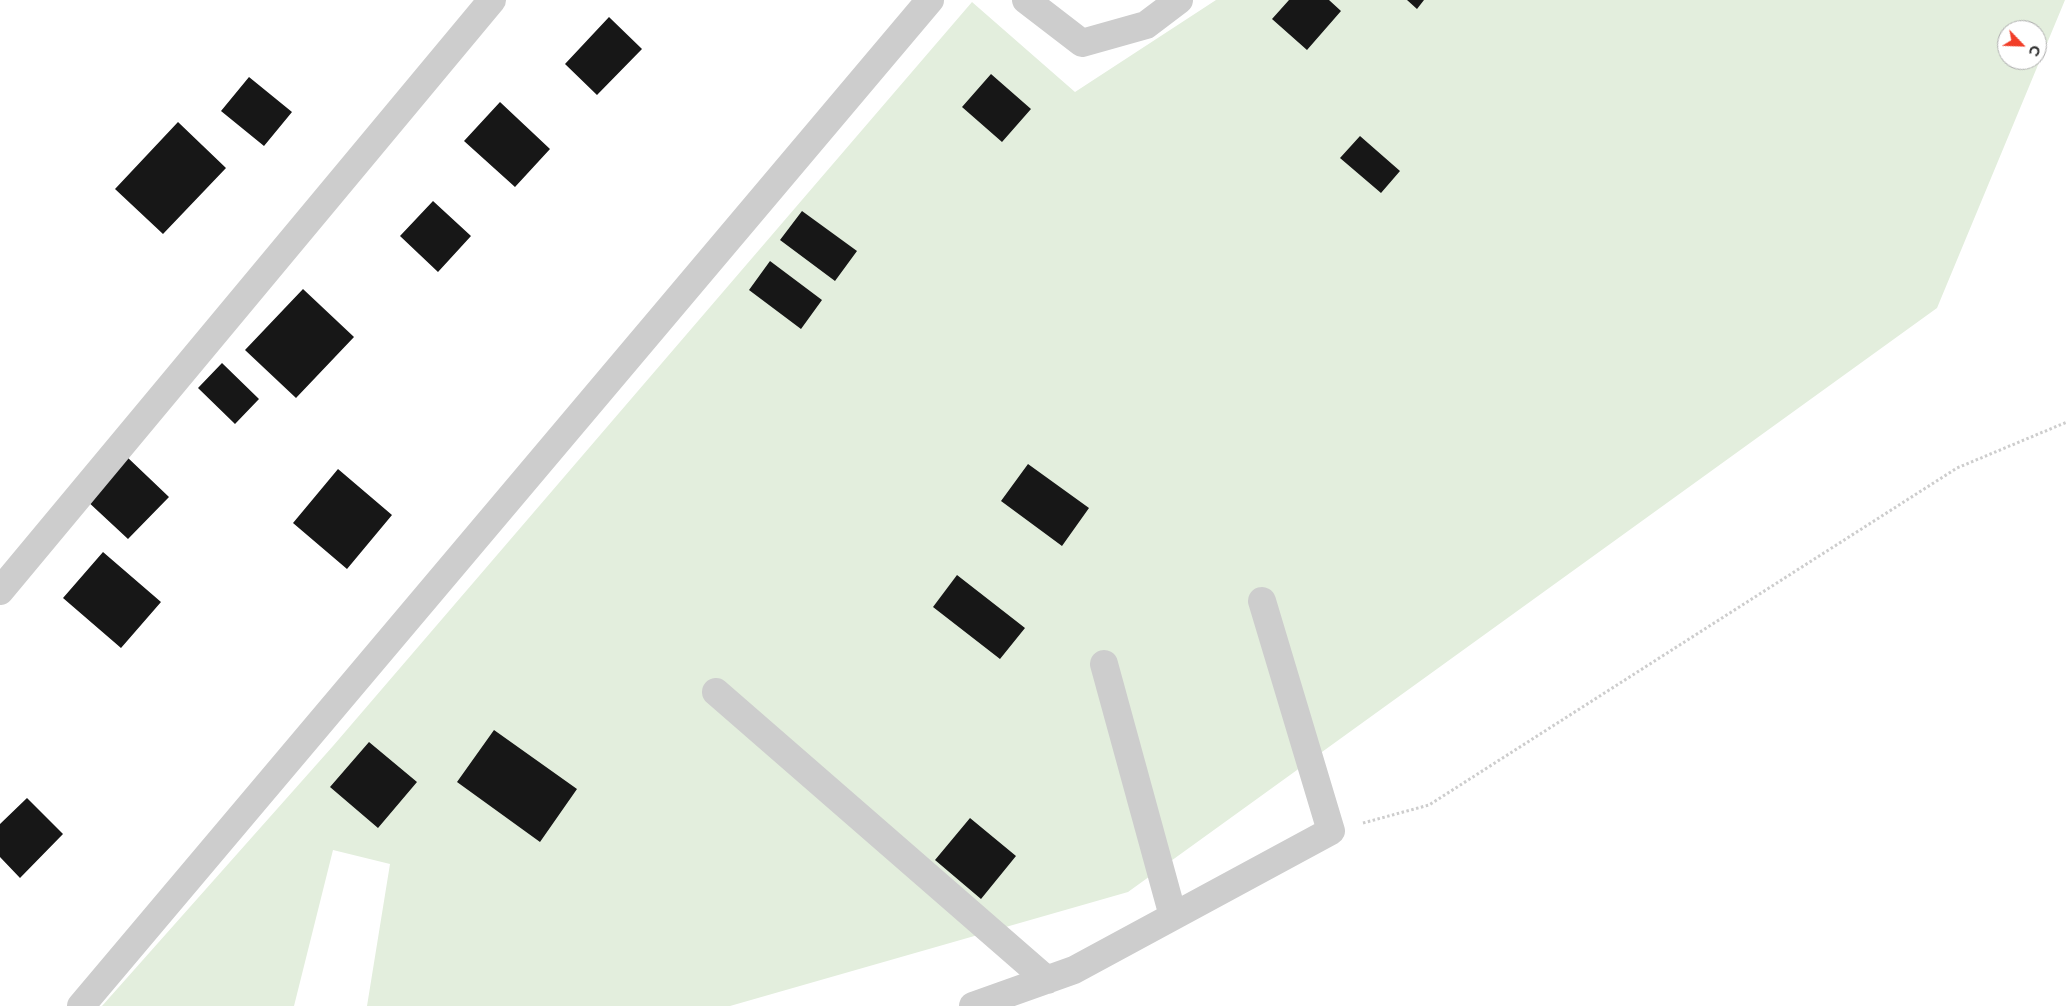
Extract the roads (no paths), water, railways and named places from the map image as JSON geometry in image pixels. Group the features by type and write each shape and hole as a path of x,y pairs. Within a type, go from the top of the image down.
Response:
{"lane":[{"path":"0,590 492,0"},
{"path":"81,1006 930,0"},
{"path":"1026,0 1082,43 1146,25 1179,0"},
{"path":"973,1006 1074,970 1330,831 1262,601"},
{"path":"1104,664 1174,916"},
{"path":"716,692 1048,980"}]}
